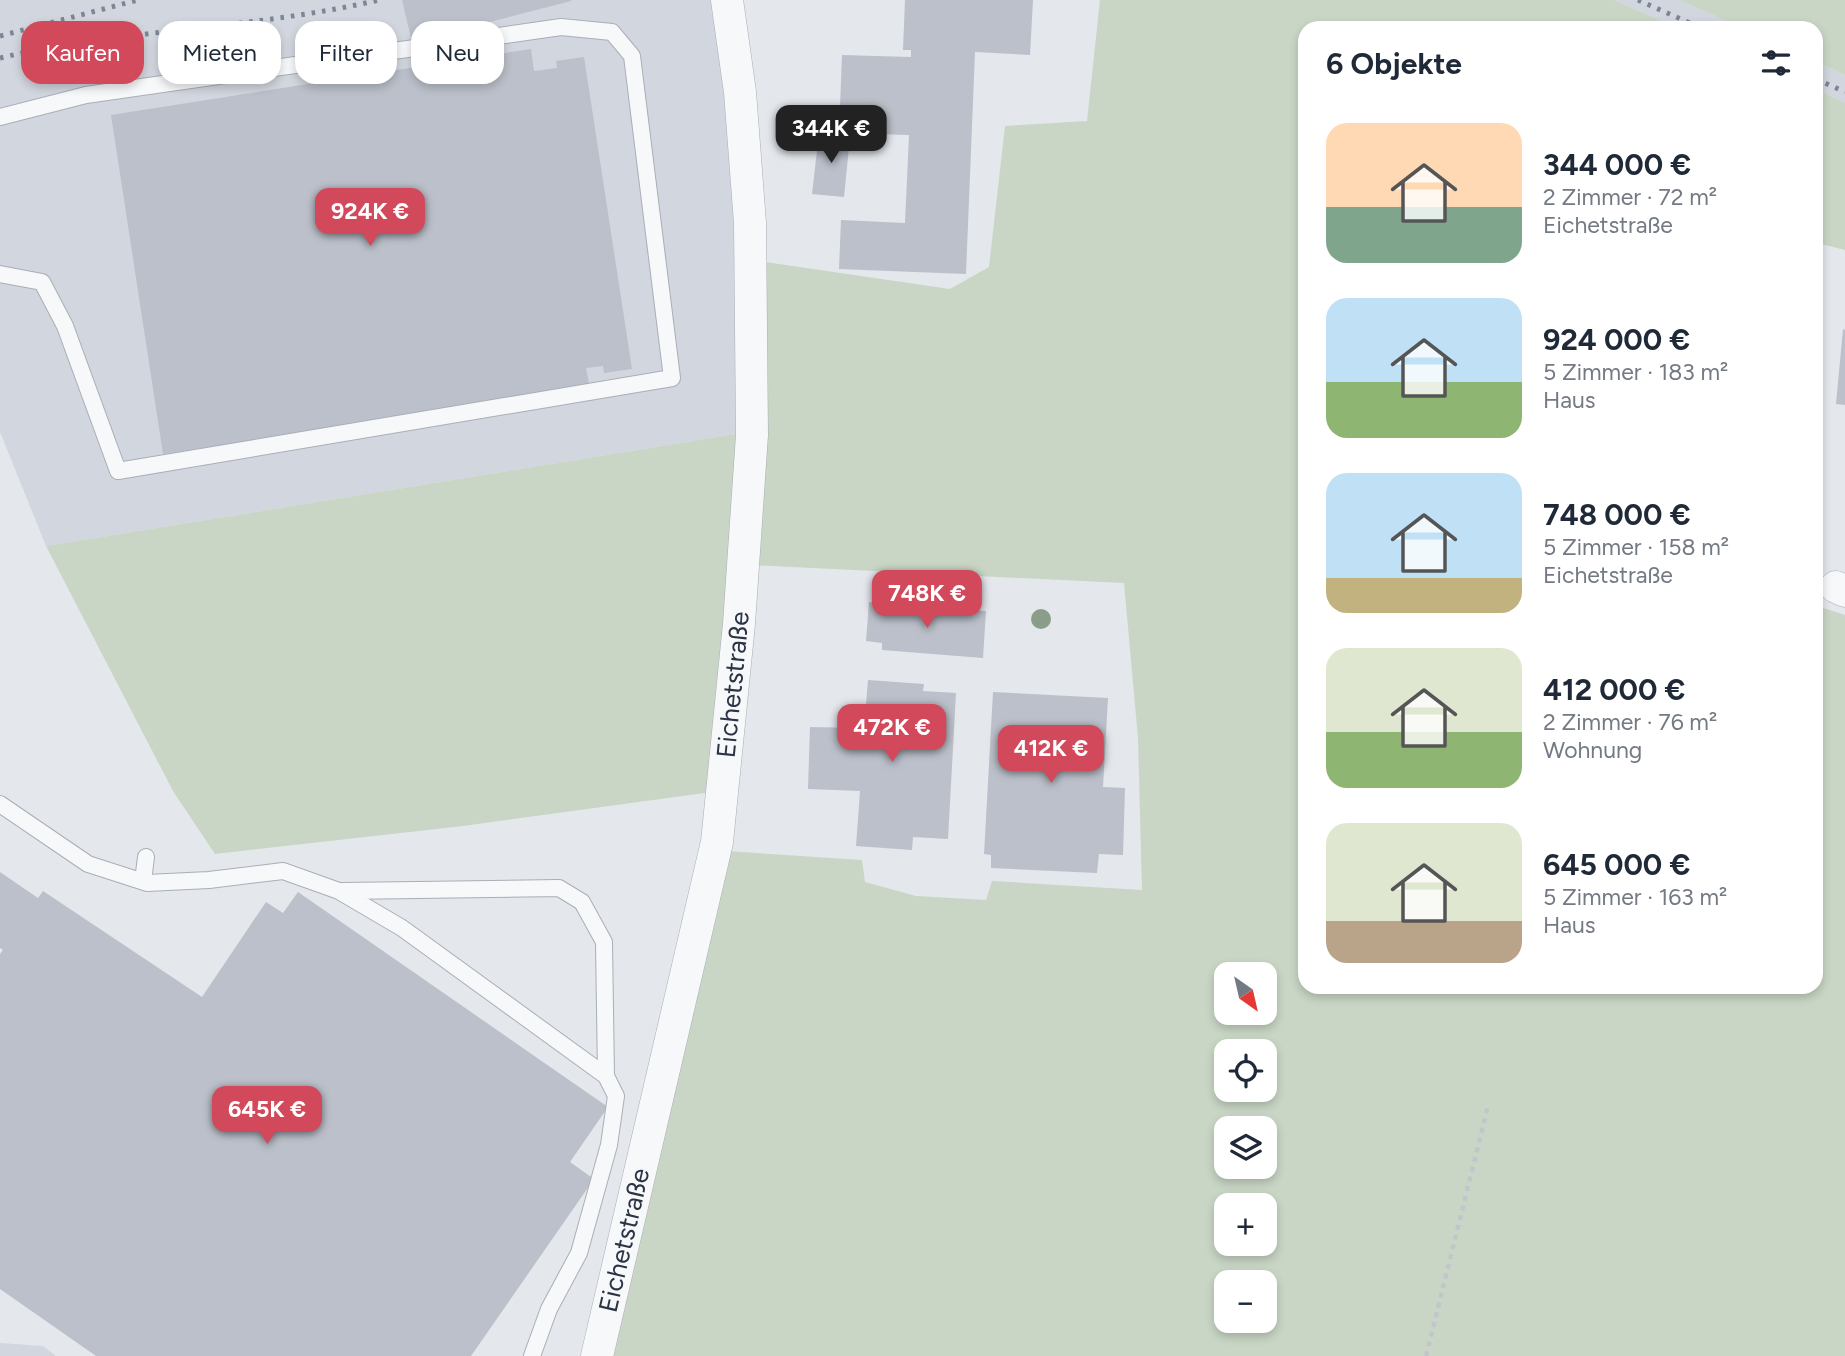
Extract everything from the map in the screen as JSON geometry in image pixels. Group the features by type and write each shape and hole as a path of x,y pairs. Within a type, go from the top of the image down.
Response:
{"street":[{"name":"Eichetstraße","path":"597,1356 717,842 739,624 752,435 750,223 740,92 727,0"}],"lane":[{"path":"0,117 86,95 561,27 612,32 632,56 672,378 118,471 65,326 42,282 0,274"},
{"path":"0,804 88,864 143,881 209,880 283,871 339,891 402,928 606,1076"},
{"path":"143,881 146,857"},
{"path":"339,891 559,888 582,902 604,942 606,1076 616,1096 609,1145 579,1253 549,1309 532,1356"}],"path":[{"path":"1426,1356 1488,1106"}],"shaded area":[{"path":"0,0 402,0 405,11 457,0 714,0 736,155 742,433 46,546 0,432"},
{"path":"1614,0 1679,0 1726,21 1661,21"},
{"path":"1823,65 1845,75 1845,103 1823,93"},
{"path":"0,1343 43,1346 56,1356 0,1356"}],"green space":[{"path":"1100,0 1614,0 1661,21 1298,21 1298,994 1823,994 1823,608 1845,615 1845,1356 611,1356 726,851 862,860 865,882 916,896 986,900 992,881 1142,890 1138,738 1124,583 751,565 765,262 950,289 989,267 1005,126 1087,121"},
{"path":"1679,0 1845,0 1845,75 1823,65 1823,21 1726,21"},
{"path":"1823,93 1845,103 1845,250 1823,244"},
{"path":"742,433 712,792 463,826 215,854 173,791 46,546"}],"building":[{"path":"402,0 571,0 493,21 411,21 411,38"},
{"path":"905,0 1033,0 1030,55 975,52 966,274 839,269 841,220 905,223 909,135 839,133 842,55 911,57 911,50 903,50"},
{"path":"531,49 534,71 557,68 556,61 584,57 632,369 604,373 603,366 586,368 590,388 163,454 111,115 308,84 397,84 397,70 411,68 411,84 504,84 504,53"},
{"path":"819,133 850,137 844,197 812,194"},
{"path":"1843,329 1845,330 1845,405 1836,404"},
{"path":"869,602 986,611 983,658 882,650 882,643 866,641"},
{"path":"868,680 924,684 923,691 956,693 948,839 913,837 912,850 856,846 860,791 808,789 810,727 864,728"},
{"path":"993,692 1108,698 1103,787 1125,788 1123,855 1099,854 1097,873 991,868 991,855 984,854"},
{"path":"0,872 38,898 43,891 202,997 266,902 283,913 298,892 608,1107 570,1162 594,1179 471,1356 96,1356 0,1289 0,954 3,950 0,948"}],"railway":[{"path":"0,36 138,0"},
{"path":"0,58 47,48 284,17 379,0"},
{"path":"1638,0 1685,21"},
{"path":"1823,82 1845,92"}]}
